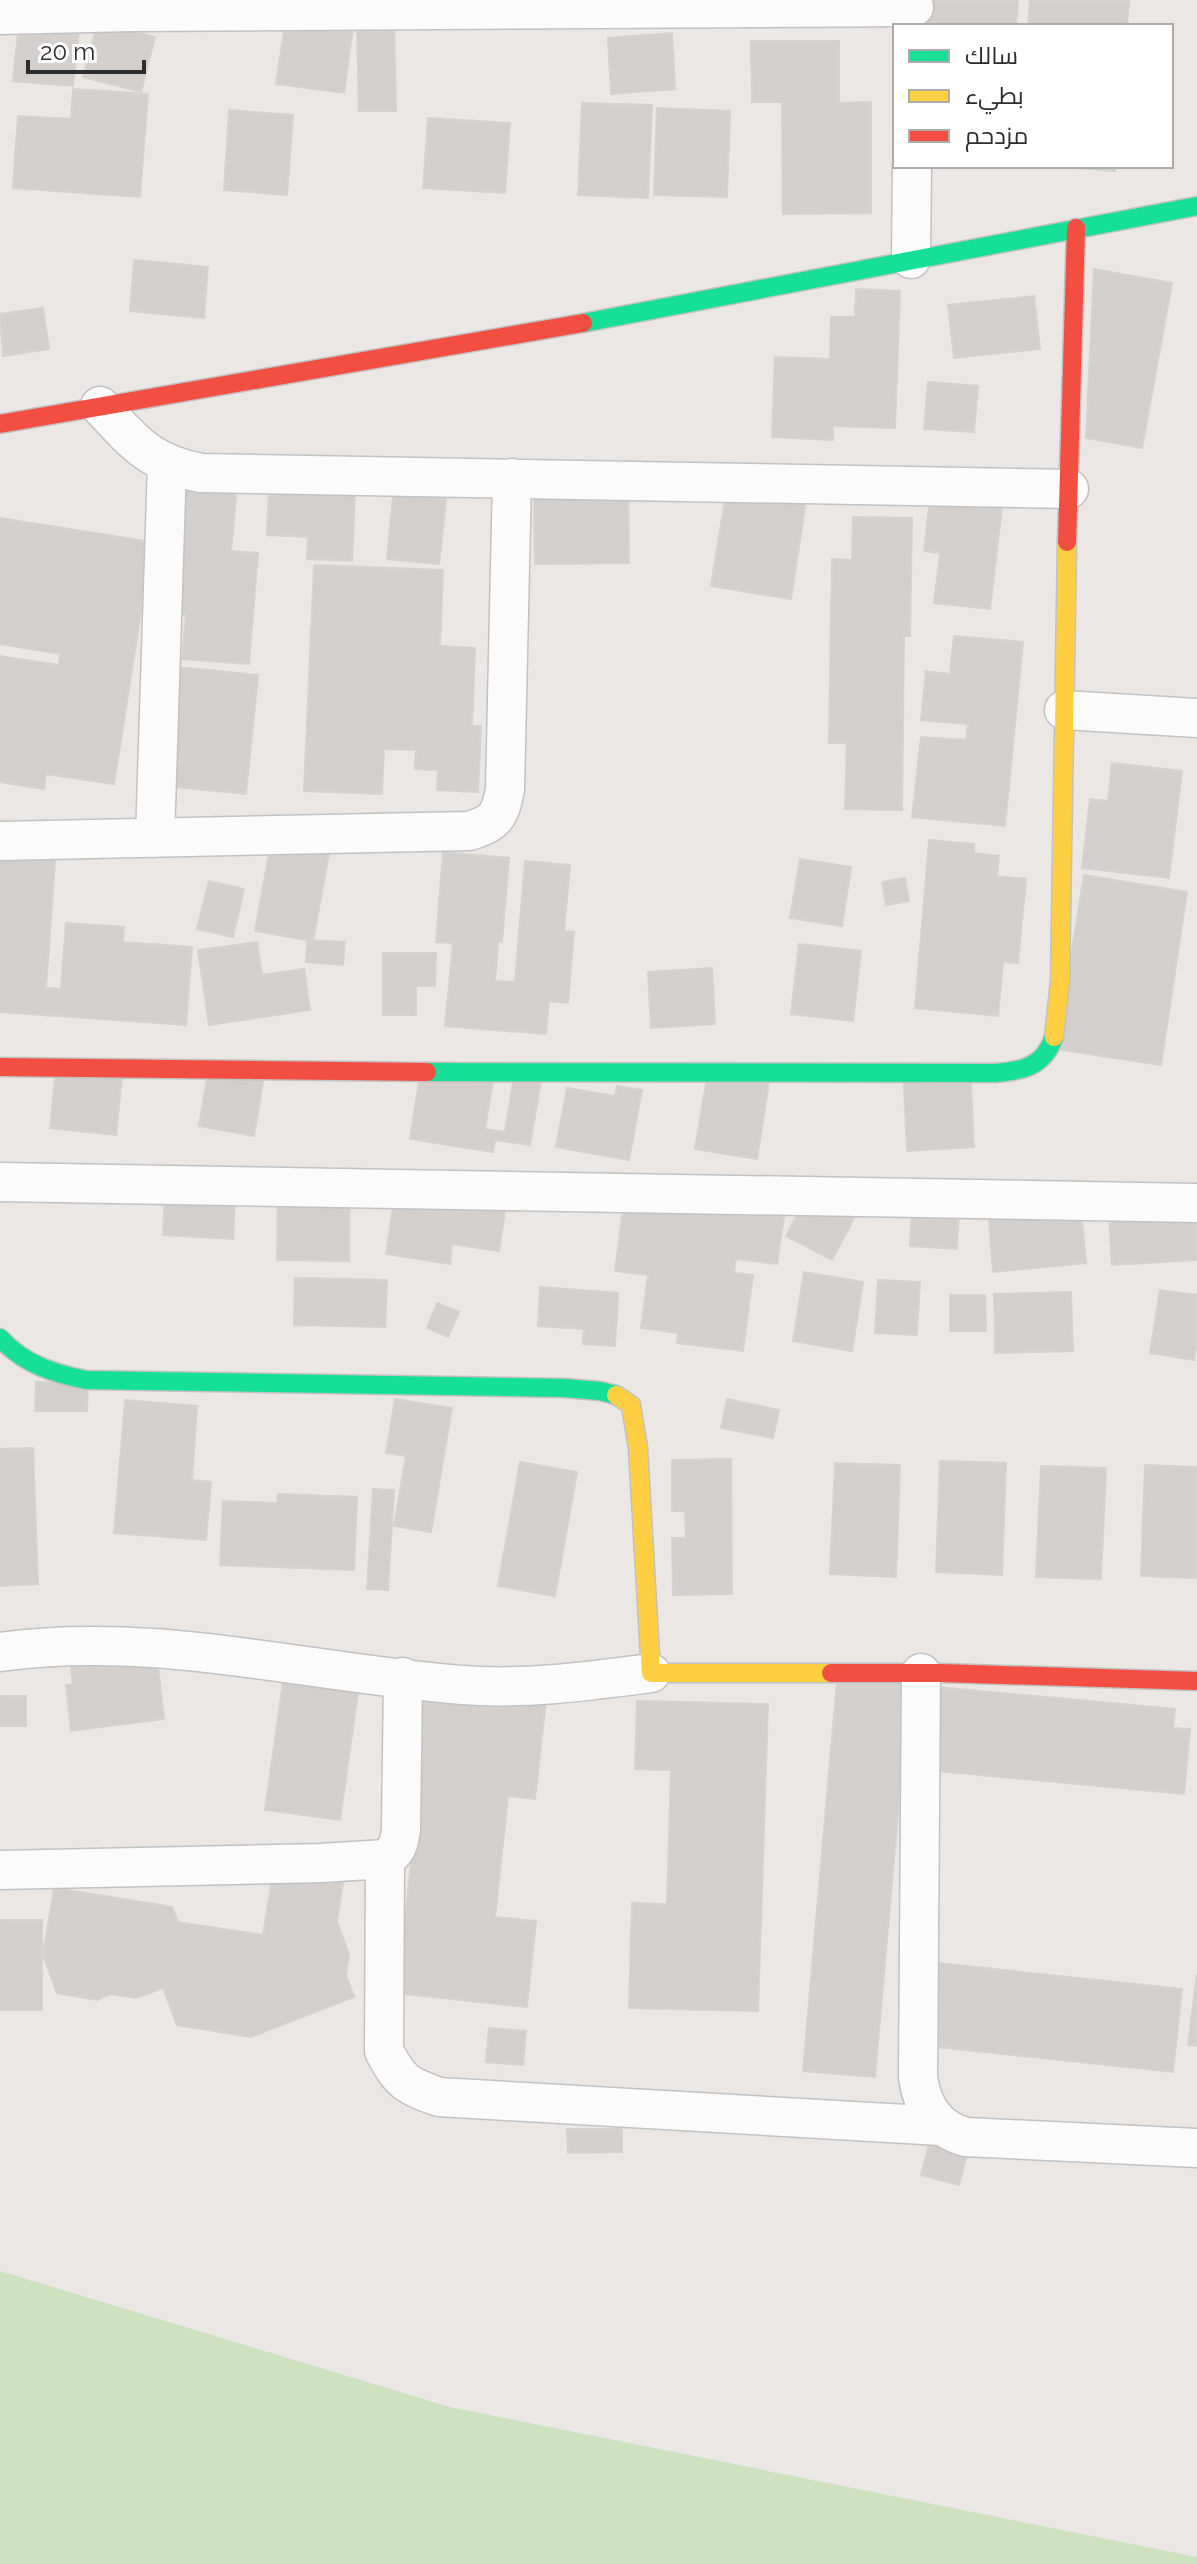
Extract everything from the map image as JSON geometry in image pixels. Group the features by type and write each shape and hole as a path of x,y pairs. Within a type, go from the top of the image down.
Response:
{"street":[{"path":"6,10 132,12 685,5 914,11"},
{"path":"911,259 912,168"},
{"path":"0,424 497,339 1197,206"},
{"path":"0,1067 994,1073 1028,1069 1041,1060 1051,1048 1055,1034 1060,982 1076,228"},
{"path":"100,406 141,449 167,464 201,473 1069,489"},
{"path":"155,838 167,464"},
{"path":"0,841 469,831 486,826 495,819 502,806 505,789 512,478"},
{"path":"1064,710 1197,718"},
{"path":"0,1182 1197,1203"},
{"path":"0,1338 26,1362 52,1373 86,1380 551,1388 599,1391 619,1396 631,1405 638,1448 651,1673"},
{"path":"0,1652 75,1645 146,1647 463,1685 588,1681 651,1673 921,1673 1197,1681"},
{"path":"921,1673 918,2077 926,2106 941,2126 953,2134 966,2137 1197,2148"},
{"path":"0,1870 385,1859 398,1846 401,1830 403,1677"},
{"path":"385,1859 384,2051 398,2077 412,2087 439,2097 941,2126"}],"green space":[{"path":"0,2271 450,2407 1197,2557 1197,2564 0,2564"}],"building":[{"path":"922,0 1018,0 1016,24 920,24"},
{"path":"1030,0 1129,0 1127,24 1028,24"},
{"path":"20,14 80,20 73,86 13,81"},
{"path":"286,18 353,27 344,93 276,84"},
{"path":"98,22 155,37 141,92 83,77"},
{"path":"394,24 396,111 359,111 357,26"},
{"path":"672,33 675,89 611,94 608,38"},
{"path":"751,41 839,41 839,103 871,102 871,213 783,214 782,102 752,102"},
{"path":"73,89 148,94 140,197 13,188 18,116 71,119"},
{"path":"582,103 652,105 648,198 578,195"},
{"path":"657,108 730,111 727,197 654,195"},
{"path":"229,110 293,115 287,195 224,190"},
{"path":"428,118 510,123 505,193 423,188"},
{"path":"1077,168 1115,168 1115,171"},
{"path":"134,260 208,267 204,318 130,311"},
{"path":"1094,269 1172,283 1142,448 1086,438"},
{"path":"856,289 900,291 895,428 833,426 833,440 772,437 775,357 830,359 831,317 855,317"},
{"path":"1034,296 1040,349 954,358 948,305"},
{"path":"43,308 49,349 3,356 0,314"},
{"path":"928,382 978,386 974,432 924,429"},
{"path":"175,460 239,464 231,551 258,553 249,664 182,659 186,615 164,613"},
{"path":"728,481 807,494 791,599 711,586"},
{"path":"932,481 1004,490 990,609 934,603 940,553 924,551"},
{"path":"269,484 355,488 352,561 307,559 308,537 267,535"},
{"path":"628,484 629,563 535,564 534,487"},
{"path":"394,487 447,492 439,564 387,559"},
{"path":"853,517 912,518 910,636 904,636 902,810 845,809 847,743 829,743 832,559 852,560"},
{"path":"0,518 152,542 114,784 46,774 44,789 0,782 0,656 59,665 60,654 0,644"},
{"path":"314,565 443,570 440,646 475,648 472,726 481,726 478,792 437,790 438,770 415,769 416,750 384,749 382,794 304,791"},
{"path":"954,636 1023,642 1005,826 912,817 921,737 966,740 968,724 921,720 926,671 950,674"},
{"path":"178,667 258,675 246,794 166,786"},
{"path":"1112,763 1182,771 1169,878 1082,868 1090,799 1108,801"},
{"path":"0,830 57,834 46,988 61,989 66,923 124,927 123,942 192,947 186,1025 0,1012"},
{"path":"272,837 330,848 313,941 255,931"},
{"path":"929,840 974,844 974,853 999,856 997,876 1026,879 1018,963 1003,962 998,1016 915,1008"},
{"path":"443,852 509,858 502,942 498,942 495,981 515,982 525,861 570,865 564,931 574,932 568,1003 549,1001 546,1034 445,1026 453,943 436,942"},
{"path":"800,859 851,867 842,926 790,918"},
{"path":"1084,875 1187,892 1161,1065 1056,1049"},
{"path":"905,878 909,901 886,905 882,882"},
{"path":"209,881 244,889 233,937 197,929"},
{"path":"307,940 345,942 343,965 306,962"},
{"path":"257,942 262,975 304,969 310,1010 209,1025 198,950"},
{"path":"799,944 861,951 853,1021 791,1014"},
{"path":"383,953 436,953 435,986 416,986 416,1015 383,1015"},
{"path":"712,968 715,1024 651,1028 648,972"},
{"path":"970,1064 974,1147 907,1151 903,1067"},
{"path":"209,1066 264,1076 254,1136 199,1126"},
{"path":"709,1066 770,1076 757,1159 695,1149"},
{"path":"56,1069 122,1076 116,1135 50,1128"},
{"path":"421,1069 493,1080 485,1129 505,1132 514,1076 541,1080 530,1145 495,1140 493,1152 410,1139"},
{"path":"617,1086 642,1090 629,1160 556,1147 567,1088 615,1096"},
{"path":"396,1188 506,1204 499,1251 452,1244 450,1264 386,1254"},
{"path":"811,1188 857,1213 832,1260 786,1236"},
{"path":"165,1189 235,1192 233,1239 163,1235"},
{"path":"1197,1193 1197,1260 1112,1265 1108,1198"},
{"path":"278,1194 350,1195 349,1261 277,1260"},
{"path":"625,1194 784,1217 777,1264 736,1259 734,1273 753,1275 743,1351 677,1343 678,1333 641,1328 648,1275 615,1271"},
{"path":"912,1210 959,1213 957,1249 910,1246"},
{"path":"1081,1210 1086,1263 993,1272 989,1219"},
{"path":"804,1272 863,1282 852,1351 793,1341"},
{"path":"295,1278 387,1280 385,1327 294,1325"},
{"path":"878,1280 920,1282 917,1335 875,1333"},
{"path":"540,1287 618,1293 615,1346 583,1344 584,1329 538,1326"},
{"path":"1160,1290 1197,1295 1194,1360 1150,1353"},
{"path":"1071,1292 1073,1351 995,1353 994,1294"},
{"path":"950,1295 985,1295 986,1331 950,1331"},
{"path":"437,1303 459,1312 448,1337 427,1328"},
{"path":"36,1382 88,1383 87,1411 35,1411"},
{"path":"395,1399 452,1408 431,1532 394,1526 406,1456 386,1453"},
{"path":"727,1399 779,1410 773,1438 721,1428"},
{"path":"125,1400 197,1406 192,1480 211,1482 206,1540 114,1533"},
{"path":"33,1448 38,1584 0,1586 0,1449"},
{"path":"731,1459 732,1594 673,1595 672,1538 686,1538 685,1511 672,1511 672,1460"},
{"path":"940,1461 1006,1463 1002,1575 936,1572"},
{"path":"520,1462 577,1472 555,1596 498,1586"},
{"path":"835,1463 900,1465 896,1577 830,1574"},
{"path":"1145,1465 1197,1467 1197,1578 1141,1576"},
{"path":"1041,1466 1106,1468 1101,1579 1036,1577"},
{"path":"373,1489 394,1490 388,1590 367,1589"},
{"path":"278,1494 357,1497 354,1570 220,1565 223,1501 277,1503"},
{"path":"155,1641 164,1719 71,1731 66,1685 73,1684 69,1651"},
{"path":"285,1668 360,1678 340,1820 265,1810"},
{"path":"838,1669 910,1675 875,2077 803,2071"},
{"path":"925,1686 1175,1709 1173,1728 1190,1729 1184,1794 917,1769"},
{"path":"422,1688 546,1701 535,1799 508,1796 495,1917 536,1921 527,2007 397,1993 413,1845"},
{"path":"0,1696 26,1696 26,1726 0,1726"},
{"path":"637,1701 768,1704 758,2011 629,2008 632,1903 667,1904 671,1770 635,1769"},
{"path":"276,1855 337,1865 343,1883 337,1921 349,1955 346,1975 354,1997 251,2037 177,2025 163,1988 136,1998 111,1994 97,2000 57,1993 43,1955 54,1888 172,1907 178,1922 263,1935"},
{"path":"0,1920 42,1920 42,2010 0,2010"},
{"path":"918,1961 1182,1989 1173,2072 909,2044"},
{"path":"1197,1974 1197,2046 1188,2045"},
{"path":"489,2028 526,2031 523,2065 486,2062"},
{"path":"567,2129 622,2129 622,2152 568,2153"},
{"path":"929,2144 967,2154 959,2185 921,2175"}],"traffic: fast":[{"path":"583,323 1197,206"},
{"path":"427,1072 994,1073 1031,1066 1044,1055 1054,1037"},
{"path":"0,1338 19,1355 39,1366 86,1380 564,1388 616,1395"}],"traffic: slow":[{"path":"1054,1037 1060,982 1067,542"},
{"path":"616,1395 631,1405 638,1448 651,1673 831,1673"}],"traffic: jam":[{"path":"1067,542 1076,228"},
{"path":"0,424 583,323"},
{"path":"0,1067 427,1072"},
{"path":"831,1673 941,1673 1197,1681"}]}
